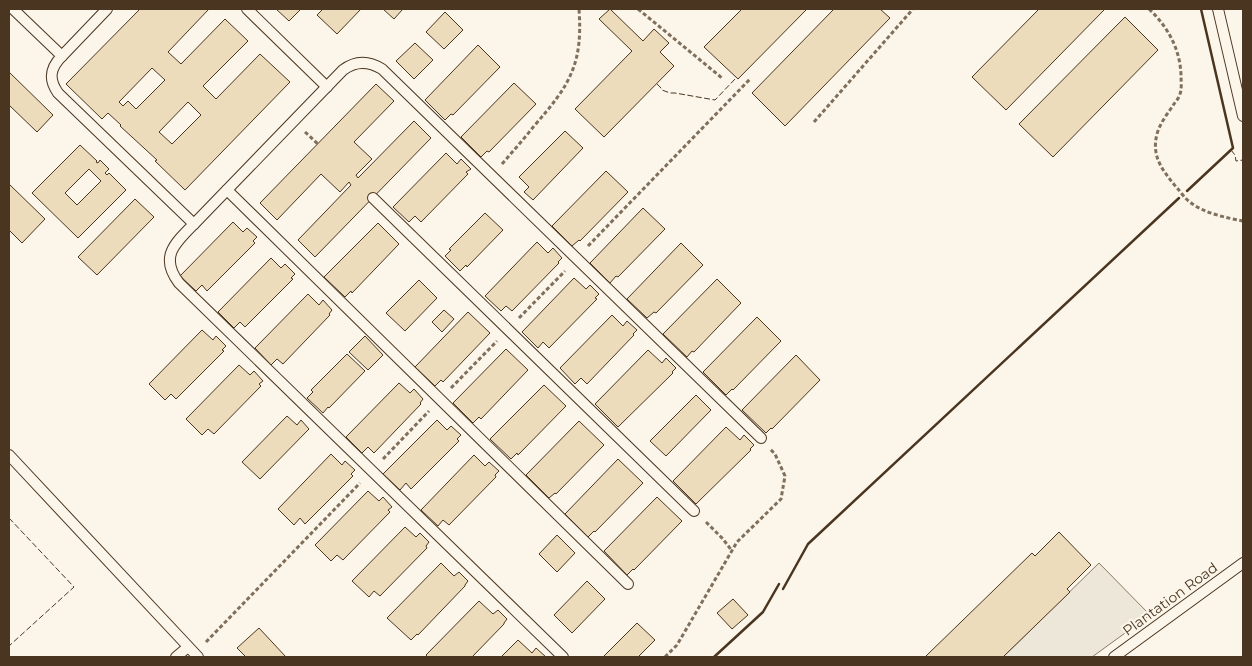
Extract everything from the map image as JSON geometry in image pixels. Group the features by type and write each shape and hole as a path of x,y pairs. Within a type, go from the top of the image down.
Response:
{"lane":[{"path":"13,9 62,56"},
{"path":"107,9 57,61 51,74 52,81 58,93 194,224"},
{"path":"247,9 327,87"},
{"path":"1218,9 1243,116"},
{"path":"563,657 179,283 173,276 169,259 171,250 179,239 348,66 359,62 374,64 382,69 761,438"},
{"path":"227,190 628,584"},
{"path":"373,198 694,511"},
{"path":"9,455 194,653"},
{"name":"Plantation Road","path":"1114,657 1243,563"},
{"path":"176,657 194,653"}],"path":[{"path":"491,175 548,111 567,85 578,52 580,34 579,9"},
{"path":"638,9 722,78"},
{"path":"814,122 914,9"},
{"path":"1149,9 1163,23 1170,35 1177,51 1181,68 1180,95 1161,124 1157,134 1156,153 1158,164 1190,202 1206,211 1243,221"},
{"path":"194,653 751,78"},
{"path":"665,657 677,645 738,542 781,498 786,476 775,454 761,438"},
{"path":"694,511 723,539 732,551"}],"shaded area":[{"path":"1099,563 1150,615 1092,657 1003,657"}],"building":[{"path":"140,9 209,9 168,52 181,64 225,19 248,41 203,86 216,99 260,54 290,82 185,190 108,113 102,119 66,84","holes":["152,68 165,80 136,109 128,101 123,106 119,102","188,102 201,115 172,144 159,132"]},
{"path":"276,9 301,9 289,21"},
{"path":"323,9 361,9 337,34 317,15"},
{"path":"383,9 403,9 394,19"},
{"path":"610,9 643,41 654,29 669,43 660,52 674,66 604,137 575,109 632,51 599,19"},
{"path":"742,9 807,9 738,79 704,47"},
{"path":"834,9 880,9 890,18 785,126 752,93"},
{"path":"1039,9 1105,9 1006,110 972,77"},
{"path":"445,12 463,30 444,49 426,32"},
{"path":"1125,17 1158,50 1053,157 1019,124"},
{"path":"415,43 433,60 414,79 396,61"},
{"path":"478,45 500,67 453,115 451,114 445,120 425,100"},
{"path":"9,72 53,115 37,132 9,105"},
{"path":"514,83 536,104 489,152 487,151 481,157 461,137"},
{"path":"376,84 394,101 354,142 372,159 356,175 358,178 414,121 431,138 315,257 298,240 351,185 349,182 340,192 321,174 277,220 260,203"},
{"path":"565,131 583,148 533,200 524,192 529,187 519,177"},
{"path":"80,145 96,162 98,163 100,160 109,169 105,173 107,175 109,173 126,190 78,238 32,193","holes":["89,169 101,181 77,205 65,193"]},
{"path":"446,153 457,164 461,159 471,169 466,172 468,174 421,222 415,216 409,222 393,207"},
{"path":"606,171 628,192 580,241 572,246 552,226"},
{"path":"9,184 45,219 22,243 9,230"},
{"path":"135,199 154,217 97,275 78,257"},
{"path":"643,208 665,229 610,283 590,263"},
{"path":"485,213 503,230 467,267 466,265 460,271 445,256 451,250 449,249"},
{"path":"233,222 243,232 247,228 257,237 253,241 255,243 207,291 202,285 196,291 180,276"},
{"path":"378,223 399,244 352,293 351,291 345,297 324,277"},
{"path":"537,242 548,253 553,248 562,258 512,311 506,306 501,311 485,296"},
{"path":"681,243 703,265 656,313 654,312 647,318 627,299"},
{"path":"271,258 281,268 285,264 295,274 291,278 293,279 245,327 240,322 234,328 218,312"},
{"path":"574,278 586,289 590,285 599,294 595,298 597,299 549,348 543,342 538,348 522,332"},
{"path":"717,279 741,303 687,357 663,334"},
{"path":"419,280 437,298 405,331 386,313"},
{"path":"308,294 319,305 323,300 332,310 330,315 283,364 277,359 271,365 255,348"},
{"path":"444,310 454,319 442,332 432,322"},
{"path":"468,312 490,333 443,382 441,380 435,386 415,367"},
{"path":"612,315 623,326 627,321 637,330 587,384 581,378 575,384 560,368"},
{"path":"757,317 781,341 726,395 703,372"},
{"path":"202,330 213,340 216,336 226,346 222,350 224,351 176,399 171,394 165,400 149,384"},
{"path":"365,336 383,355 368,370 349,352"},
{"path":"506,349 528,370 481,419 479,417 473,423 453,403"},
{"path":"648,350 662,363 666,358 676,368 618,427 595,404"},
{"path":"347,354 365,371 323,413 307,398 313,392 311,390"},
{"path":"796,355 820,380 766,433 742,410"},
{"path":"239,365 250,375 254,371 263,381 259,384 261,386 214,434 208,429 202,435 186,419"},
{"path":"399,383 410,393 414,389 423,399 421,404 374,453 368,447 362,453 346,437"},
{"path":"544,385 566,406 518,455 517,453 511,459 490,439"},
{"path":"696,395 711,410 666,456 650,441"},
{"path":"287,416 297,425 301,420 309,429 260,479 242,462"},
{"path":"437,420 447,430 451,426 461,435 457,439 459,441 411,489 406,483 400,490 383,474"},
{"path":"579,421 604,445 556,494 549,498 526,475"},
{"path":"726,427 740,440 744,435 754,445 696,504 673,481"},
{"path":"331,454 342,465 345,461 355,470 351,474 353,476 305,524 300,518 294,525 278,509"},
{"path":"474,455 485,466 489,462 499,471 495,475 496,477 449,525 443,520 438,526 421,510"},
{"path":"618,459 643,483 588,537 565,514"},
{"path":"368,491 379,501 383,497 392,507 388,510 390,512 343,560 337,555 331,561 315,545"},
{"path":"657,497 682,521 627,575 604,551"},
{"path":"405,527 416,537 420,533 429,542 426,546 427,548 380,596 374,591 369,597 352,581"},
{"path":"1059,532 1091,565 1067,589 1070,592 1003,657 926,656 1032,553 1035,556"},
{"path":"557,535 575,553 557,572 539,554"},
{"path":"441,563 454,576 459,572 468,581 418,635 411,640 387,618"},
{"path":"587,581 605,599 572,633 554,615"},
{"path":"733,599 748,615 732,629 717,613"},
{"path":"479,601 493,614 498,610 507,619 504,624 472,657 428,657 426,655"},
{"path":"637,623 655,640 638,657 603,657"},
{"path":"259,628 286,657 246,657 237,648"},
{"path":"518,640 532,653 536,648 546,657 501,657"}],"fence":[{"path":"657,84 662,90 670,93 715,100 736,78"},
{"path":"1231,150 1235,155 1236,161 1243,160"},
{"path":"9,518 74,587 9,646"}],"wall":[{"path":"1187,191 1233,148 1201,9"},
{"path":"783,589 808,544 1179,198"},
{"path":"714,657 763,612 779,584"}]}
